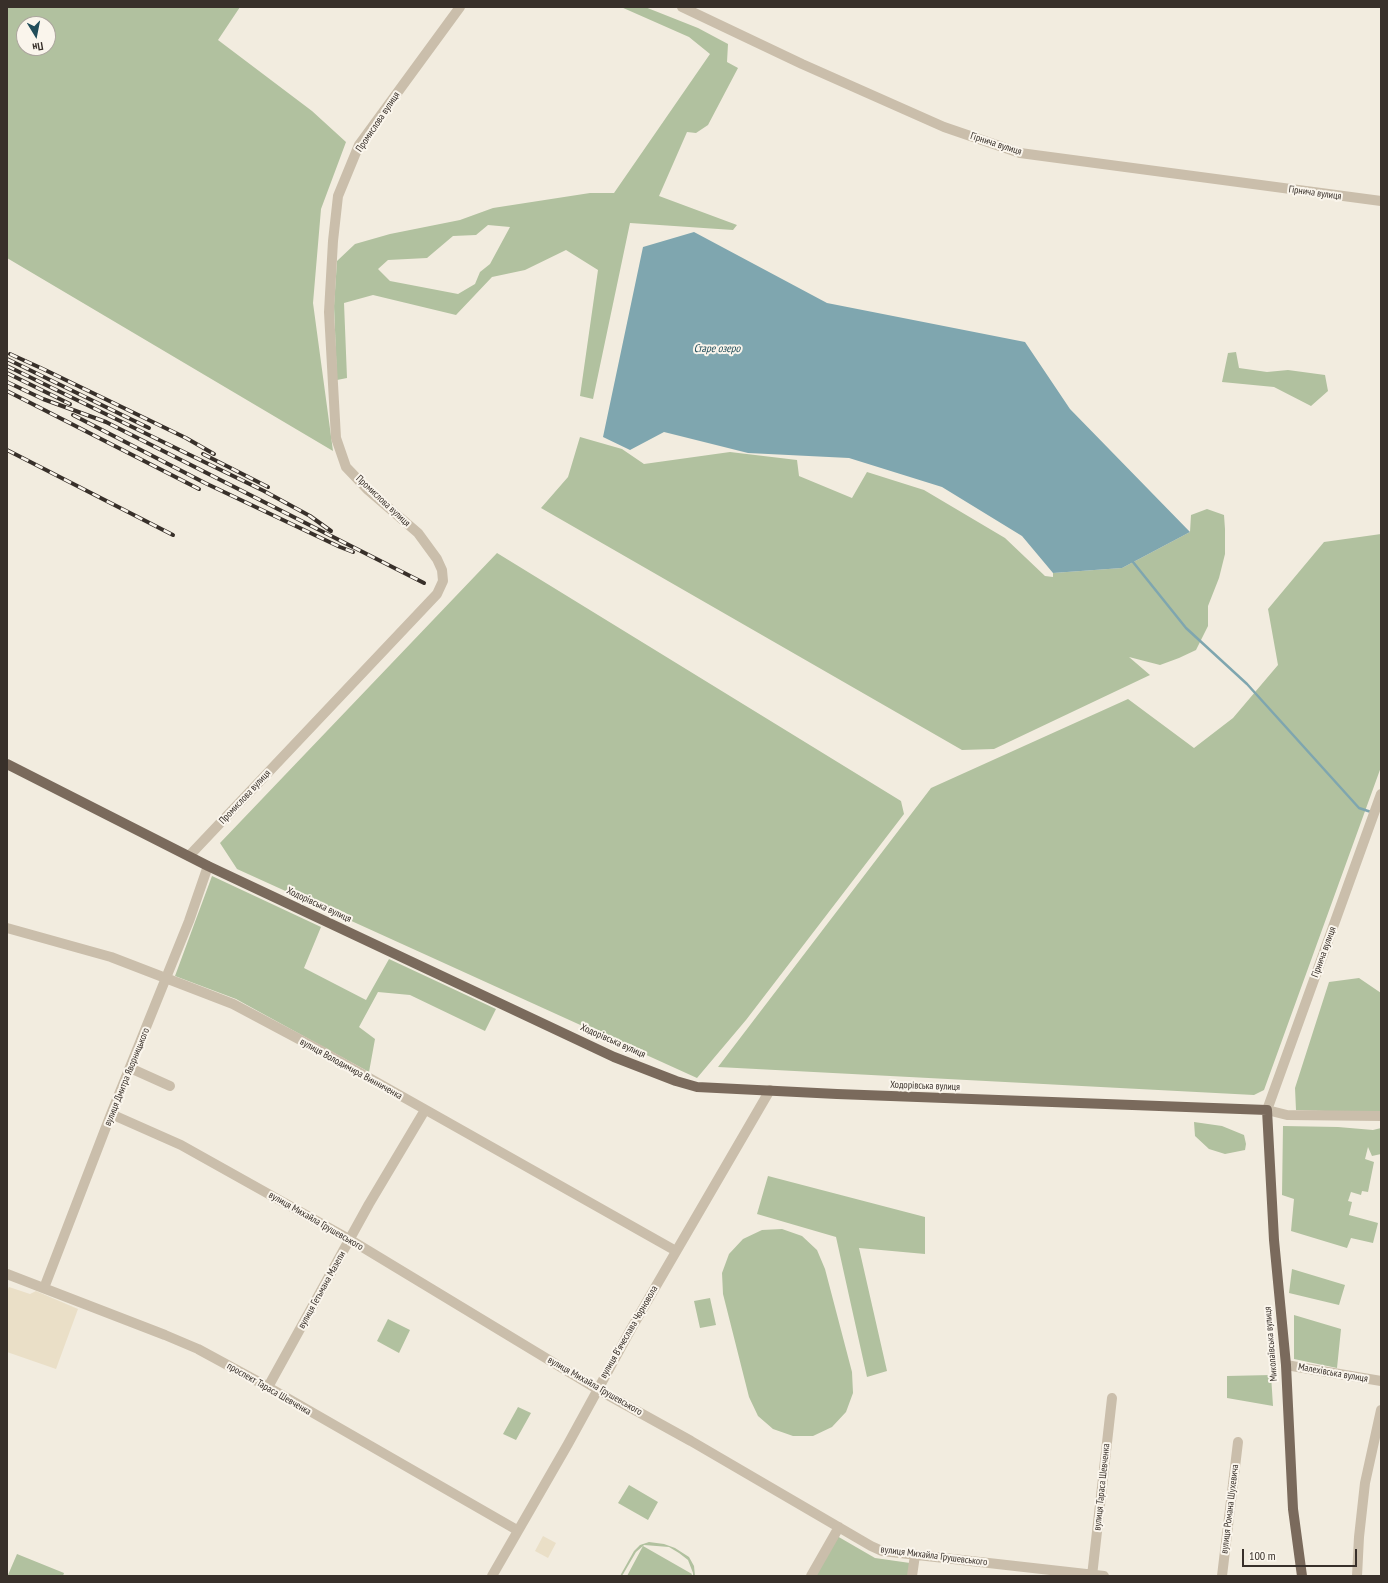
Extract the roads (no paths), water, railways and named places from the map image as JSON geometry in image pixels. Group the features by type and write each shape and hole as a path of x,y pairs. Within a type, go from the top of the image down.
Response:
{"main road":[{"name":"Ходорівська вулиця","path":"7,764 208,866 614,1056 669,1079 697,1087 837,1094 1267,1110"},
{"name":"Миколаївська вулиця","path":"1267,1110 1274,1240 1286,1366 1293,1509 1302,1576"}],"street":[{"name":"Промислова вулиця","path":"189,856 438,594 443,581 442,570 437,559 418,533 368,490 346,466 336,438 329,312 333,241 338,196 356,152 460,7"},
{"name":"Гірнича вулиця","path":"682,7 802,64 944,127 1020,153 1381,201"},
{"name":"Гірнича вулиця","path":"1267,1110 1379,798"},
{"name":"вулиця Дмитра Яворницького","path":"44,1288 111,1114 166,978 208,866"},
{"name":"вулиця Володимира Винниченка","path":"7,928 111,957 233,1004 325,1053 676,1251"},
{"path":"130,1068 170,1086"},
{"name":"вулиця Вʼячеслава Чорновола","path":"492,1576 676,1251 709,1197 770,1090"},
{"name":"вулиця Гетьмана Мазепи","path":"268,1387 349,1239 425,1110"},
{"path":"1267,1110 1294,1115 1381,1116"},
{"name":"вулиця Михайла Грушевського","path":"111,1114 181,1145 349,1239 598,1389 691,1441 871,1546 882,1551 1104,1576"},
{"name":"проспект Тараса Шевченка","path":"7,1274 191,1346 268,1387 518,1530"},
{"name":"Малехівська вулиця","path":"1286,1366 1381,1381"},
{"name":"вулиця Тараса Шевченка","path":"1092,1575 1112,1398"},
{"path":"1357,1576 1359,1537 1365,1483 1381,1410"},
{"name":"вулиця Романа Шухевича","path":"1222,1576 1238,1442"},
{"path":"811,1576 839,1527"},
{"path":"912,1576 915,1555"}],"water":[{"name":"Старе озеро","path":"694,232 827,303 1025,342 1070,409 1190,532 1122,568 1053,573 1022,536 942,487 849,458 748,453 664,432 630,450 603,437 643,247"}],"waterway":[{"path":"1133,562 1186,628 1247,684 1359,808 1371,812"}],"railway":[{"path":"10,354 186,438 214,454"},
{"path":"7,359 149,428"},
{"path":"7,366 264,491 310,516 331,531"},
{"path":"7,373 70,404"},
{"path":"7,382 43,399 106,422 424,583"},
{"path":"7,391 199,489"},
{"path":"73,415 205,483 353,552"},
{"path":"7,450 173,535"},
{"path":"203,454 268,487"}]}
